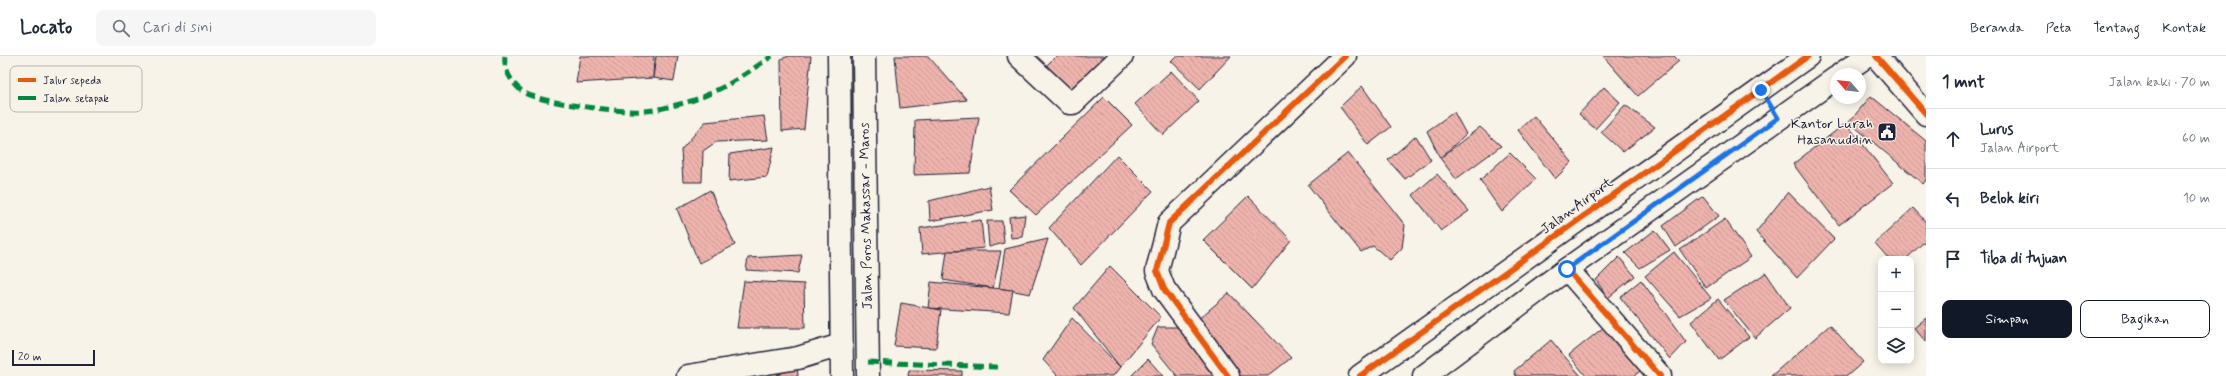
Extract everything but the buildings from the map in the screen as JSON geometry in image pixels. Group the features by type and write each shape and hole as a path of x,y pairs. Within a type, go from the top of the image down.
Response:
{"main road":[{"name":"Jalan Poros Makassar - Maros","path":"839,56 842,376"},
{"name":"Jalan Poros Makassar - Maros","path":"864,56 868,376"},
{"path":"1019,56 1069,103 1072,103 1122,56"},
{"path":"1228,376 1164,289 1157,271 1169,223 1345,56"},
{"name":"Jalan Airport","path":"1360,376 1808,56"},
{"path":"1850,68 1867,56"},
{"path":"1876,56 1926,114"},
{"path":"1424,376 1567,269 1830,82"},
{"path":"1761,90 1778,118"},
{"path":"1567,269 1660,376"},
{"path":"688,376 798,358 841,345"}],"marked path":[{"path":"505,56 505,66 512,81 519,89 532,96 546,100 601,109 634,111 665,108 708,95 730,83 772,56"},
{"path":"868,362 997,367"}],"cycle path":[{"path":"1228,376 1164,289 1157,271 1169,223 1345,56"},
{"path":"1360,376 1808,56"},
{"path":"1876,56 1926,114"},
{"path":"1567,269 1660,376"}],"place":[{"name":"Kantor Lurah Hasanuddin","path":"1887,132"}],"route":[{"path":"1567,269 1778,118 1761,90"}]}
